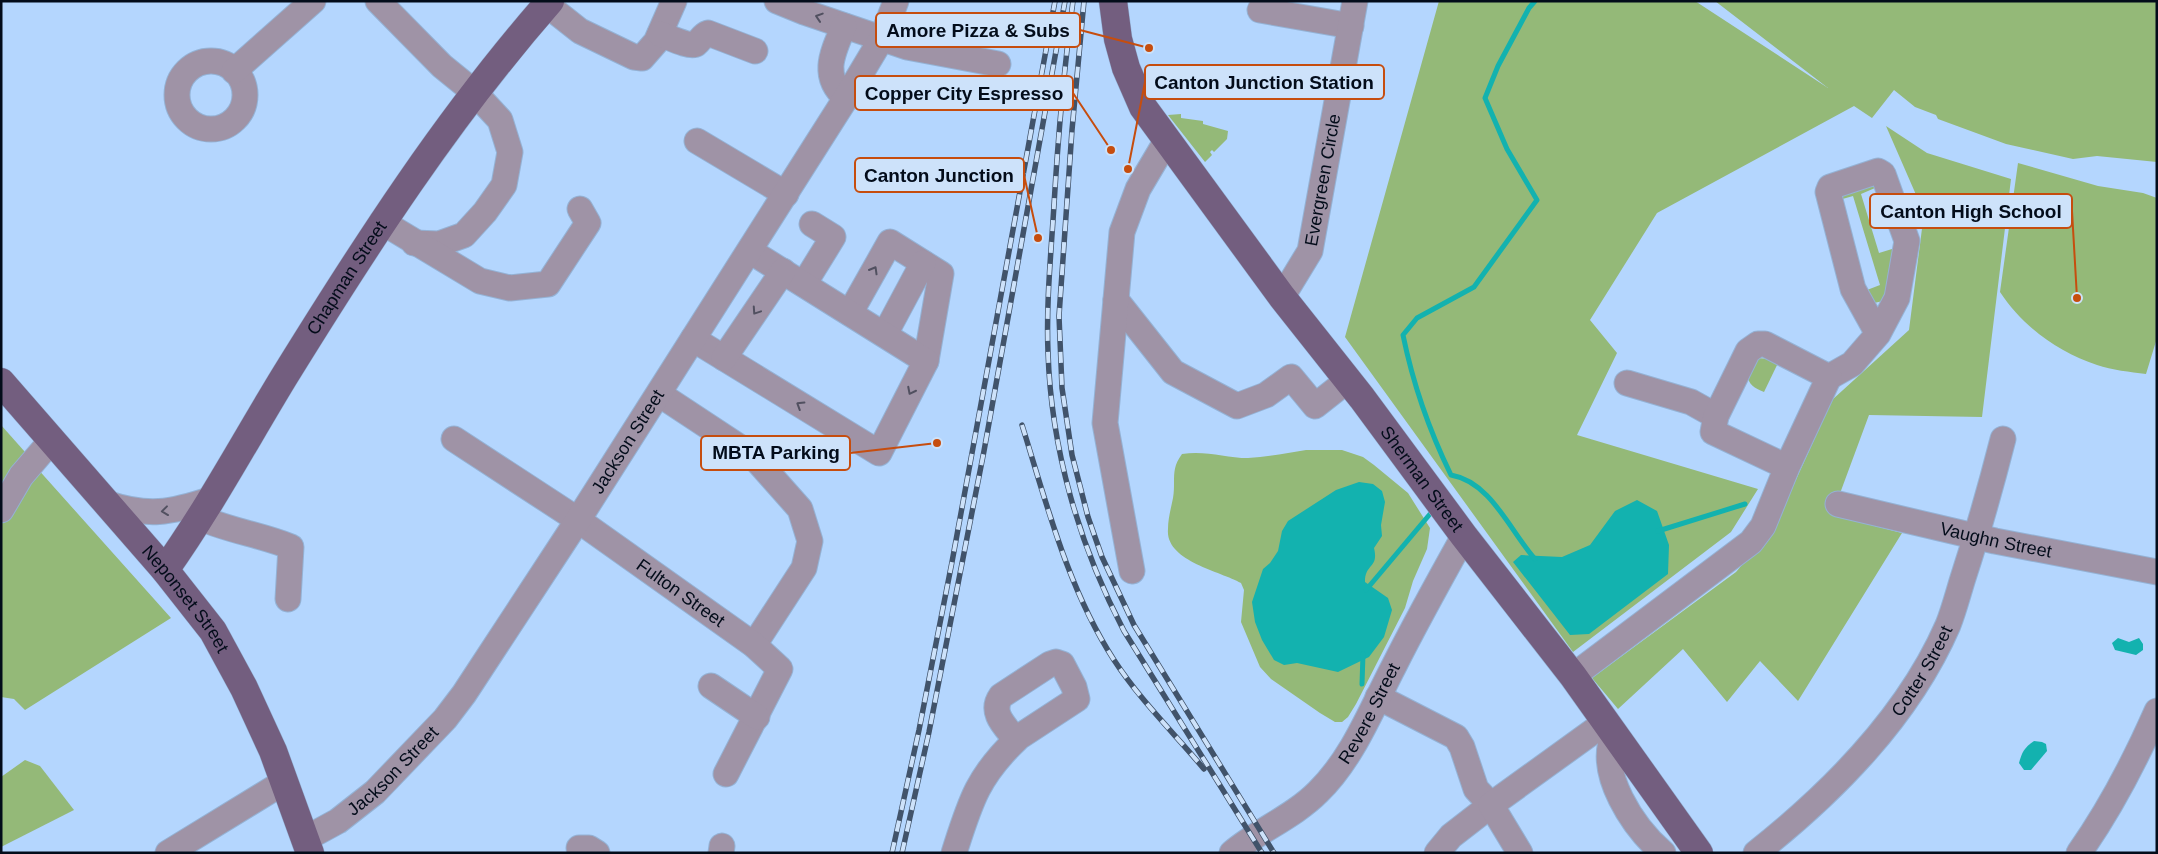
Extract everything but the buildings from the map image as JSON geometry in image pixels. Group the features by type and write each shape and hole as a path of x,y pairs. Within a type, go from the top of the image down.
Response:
{"main road":[{"name":"Sherman Street","path":"1114,1 1118,39 1126,68 1143,107 1282,297 1348,380 1464,536 1573,676 1699,853"},
{"name":"Chapman Street","path":"165,570 206,508 337,291 382,222 474,92 548,3"},
{"name":"Neponset Street","path":"1,382 165,570 213,631 248,697 273,751 307,846"}],"street":[{"path":"234,71 313,1"},
{"path":"378,1 442,66 474,92 500,120 510,152 504,185 486,212 464,235 439,244 414,243"},
{"path":"548,3 580,31 634,57 642,58 656,42 674,1"},
{"path":"777,1 907,47 998,64"},
{"name":"Jackson Street","path":"307,846 374,792 445,719 488,659 659,394 846,98 882,38 896,1"},
{"name":"Evergreen Circle","path":"1282,297 1310,251 1355,1"},
{"path":"1260,10 1351,26"},
{"path":"844,26 832,54 830,64 836,90 846,98"},
{"path":"660,34 691,46 696,44 708,32 755,51"},
{"path":"1132,571 1105,423 1122,232 1138,189 1167,140"},
{"path":"697,141 786,194"},
{"path":"1573,676 1750,542 1763,526 1787,467 1830,377 1852,364 1878,334 1897,298 1908,243 1883,174 1878,172 1830,187 1828,192 1854,289 1878,334"},
{"path":"382,222 480,281 510,288 548,284 588,223 580,209"},
{"path":"804,284 833,236 812,224"},
{"path":"693,339 879,453 926,361 941,274 890,242 850,313"},
{"path":"750,251 926,361"},
{"path":"885,334 923,263"},
{"path":"724,358 783,271"},
{"path":"1116,300 1173,372 1237,406 1266,395 1290,377 1315,406 1348,380"},
{"path":"1787,467 1718,435 1714,432 1713,426 1716,416 1748,351 1758,344 1765,344 1830,377"},
{"path":"1627,383 1691,402 1716,416"},
{"path":"659,394 753,456 800,509 810,541 804,568 754,646"},
{"name":"Fulton Street","path":"454,439 578,520 754,646 780,669 757,717"},
{"name":"Cotter Street","path":"1756,853 1792,824 1846,772 1897,713 1924,672 1948,624 1977,536 2003,439"},
{"path":"1,510 21,476 51,441"},
{"path":"106,503 125,509 161,513 182,509 206,508 220,526 291,547 288,599"},
{"name":"Vaughn Street","path":"1838,504 1977,536 2157,572"},
{"name":"Revere Street","path":"1232,853 1256,834 1301,806 1318,792 1343,761 1464,536"},
{"path":"711,686 757,717 726,774"},
{"path":"1378,697 1456,737 1462,747 1476,789 1490,805 1520,853"},
{"path":"2079,853 2099,824 2141,749 2157,711"},
{"path":"1438,853 1450,836 1490,805 1610,728"},
{"path":"1610,728 1609,764 1616,788 1629,814 1663,853"},
{"path":"954,853 971,800 982,780 998,758 1016,740"},
{"path":"168,853 284,782"}],"shaded area":[{"path":"1439,1 1695,1 1828,88 1715,1 2157,1 2157,162 2097,156 2073,159 2006,144 1938,119 1936,115 1915,107 1894,90 1872,118 1854,106 1657,213 1590,320 1617,353 1577,435 1758,489 1731,532 1573,652 1345,337"},
{"path":"1181,114 1181,118 1203,121 1203,124 1228,131 1227,139 1214,152 1212,150 1210,152 1212,155 1205,162 1168,115"},
{"path":"1886,126 1927,153 2011,179 1982,417 1869,415 1832,515 1902,533 1798,701 1760,661 1727,702 1683,649 1618,709 1592,678 1736,572 1775,526 1832,400 1909,330 1924,213"},
{"path":"2018,163 2098,186 2143,193 2157,198 2157,338 2146,374 2103,367 2069,353 2031,327 2009,305 2000,292"},
{"path":"1874,185 1875,188 1861,194 1879,253 1892,249 1895,253 1883,301 1874,303 1867,290 1880,285 1853,196 1839,200 1837,194"},
{"path":"1757,358 1770,359 1778,363 1764,392 1753,386 1747,375"},
{"path":"1,425 25,452 1,490"},
{"path":"1306,450 1342,450 1363,457 1408,493 1430,528 1427,549 1413,581 1405,608 1356,704 1348,717 1342,722 1335,722 1320,713 1271,679 1260,667 1241,622 1244,590 1241,583 1184,557 1169,540 1168,525 1173,498 1175,470 1182,454 1199,453 1248,458"},
{"path":"36,467 171,618 25,710 14,699 1,697 1,525"},
{"path":"1359,482 1373,484 1382,491 1385,502 1381,525 1382,536 1374,548 1375,559 1367,572 1365,582 1388,598 1392,610 1384,637 1369,657 1338,672 1297,663 1284,665 1274,660 1262,640 1255,622 1252,602 1263,569 1270,563 1278,551 1282,531 1288,521 1336,490"},
{"path":"1637,500 1657,511 1669,545 1668,574 1589,634 1570,635 1513,562 1521,555 1562,557 1590,545 1615,511"},
{"path":"2118,638 2129,642 2139,638 2143,644 2143,650 2136,655 2115,650 2112,643"},
{"path":"2034,741 2046,744 2047,751 2031,770 2024,770 2019,763 2021,756"},
{"path":"25,760 40,766 74,810 1,847 1,777"}],"waterway":[{"path":"1535,1 1529,8 1498,66 1485,98 1507,149 1537,200 1474,287 1417,318 1403,335 1422,406 1451,475 1465,479 1489,497 1535,559"},
{"path":"1658,531 1745,504"},
{"path":"1366,590 1430,514"},
{"path":"1362,684 1363,654"}],"railway":[{"path":"892,853 919,730 952,562 1055,1"},
{"path":"902,853 929,732 984,451 1065,1"},
{"path":"1073,1 1059,128 1048,315 1050,388 1062,460 1070,496 1081,531 1108,598 1124,631 1262,853"},
{"path":"1084,1 1072,130 1059,316 1062,388 1072,455 1088,517 1102,557 1134,625 1274,853"},
{"path":"1022,425 1060,546 1071,576 1098,633 1124,675 1204,769"}],"place":[{"name":"Amore Pizza & Subs","path":"1149,48"},
{"name":"Copper City Espresso","path":"1111,150"},
{"name":"Canton Junction Station","path":"1128,169"},
{"name":"Canton Junction","path":"1038,238"},
{"name":"Canton High School","path":"2077,298"},
{"name":"MBTA Parking","path":"937,443"}]}
